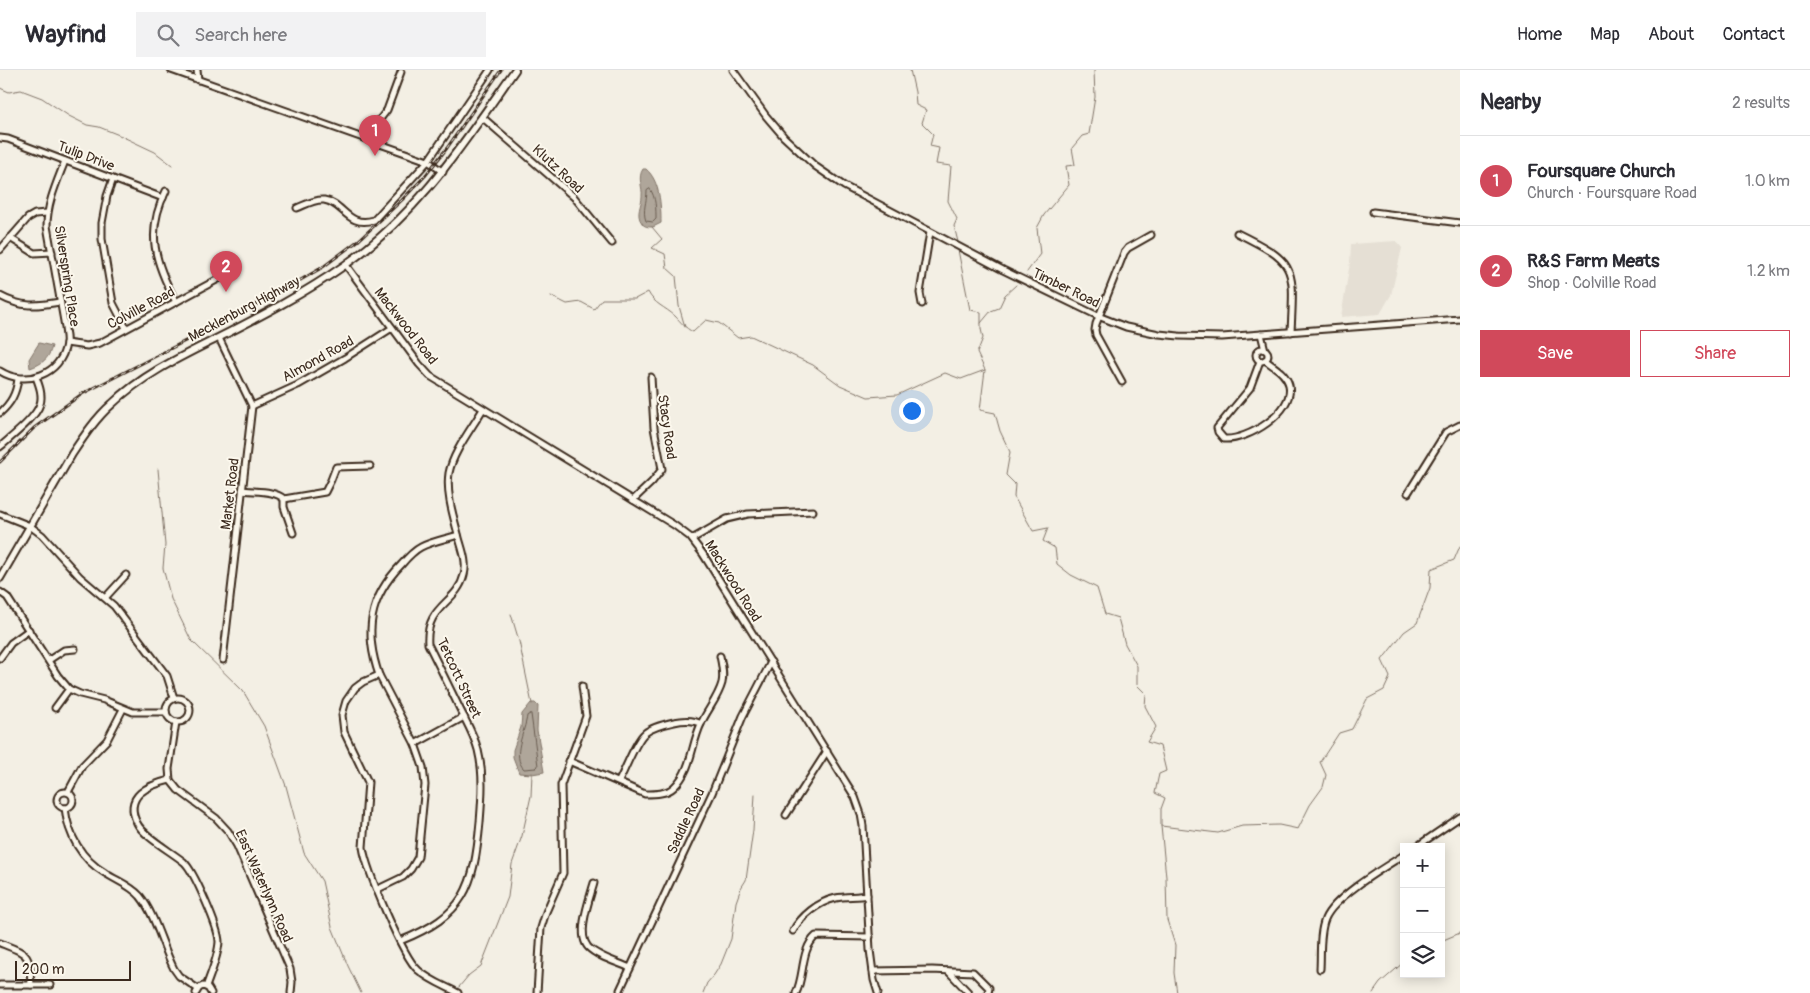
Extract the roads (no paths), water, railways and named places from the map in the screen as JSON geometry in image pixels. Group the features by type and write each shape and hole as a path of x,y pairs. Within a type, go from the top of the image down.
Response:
{"main road":[{"name":"Mecklenburg Highway","path":"0,578 84,436 112,403 160,369 316,285 346,265 415,205 443,172 515,70"}],"street":[{"path":"171,70 428,161 443,172"},
{"path":"197,70 198,80"},
{"path":"297,208 315,200 326,200 353,220 360,222 374,220 428,161 490,70"},
{"name":"Timber Road","path":"733,70 766,116 784,137 815,166 855,193 1098,316 1126,327 1166,335 1261,337 1291,332 1460,319"},
{"path":"368,139 387,110 401,72"},
{"name":"Klutz Road","path":"482,117 574,197 612,243"},
{"name":"Tulip Drive","path":"0,138 8,139 163,198"},
{"name":"Silverspring Place","path":"36,377 49,371 56,364 66,343 47,226 49,202 65,161"},
{"path":"113,179 107,196 102,223 102,239 113,303 126,328"},
{"path":"166,191 156,217 154,238 161,273 176,302"},
{"path":"1372,212 1460,223"},
{"path":"0,250 28,218 35,214 47,214"},
{"path":"922,304 920,293 930,232"},
{"path":"1237,233 1278,254 1288,267 1292,287 1291,332"},
{"path":"1122,382 1095,330 1098,316 1124,253 1128,248 1151,235"},
{"path":"10,238 34,253 52,252"},
{"name":"Mackwood Road","path":"346,265 419,364 430,376 674,526 692,539 703,554 855,797 861,814 873,971 878,993"},
{"name":"Colville Road","path":"66,343 87,346 94,344 222,277"},
{"path":"0,296 9,301 27,306 60,302"},
{"name":"Almond Road","path":"252,406 298,385 392,328"},
{"path":"1261,337 1262,350 1268,355 1263,360 1250,388 1217,428 1224,439 1249,433 1268,422 1284,409 1290,392 1288,384 1280,371 1263,360 1256,356 1256,352 1262,350"},
{"path":"218,338 252,406"},
{"path":"0,371 6,375 18,378 36,377 41,404 37,412 0,447"},
{"name":"Stacy Road","path":"633,500 652,482 662,468 654,428 651,377"},
{"path":"0,413 12,401 18,378"},
{"name":"Market Road","path":"223,660 252,406"},
{"name":"Tetcott Street","path":"400,941 434,925 449,914 466,891 472,876 480,817 482,775 478,749 428,644 427,635 432,617 456,591 464,577 466,562 449,493 449,475 457,451 483,409"},
{"path":"1408,492 1446,432 1460,425"},
{"path":"284,499 325,492 332,480 336,467 370,466"},
{"path":"242,490 280,495 284,499 284,506 293,533"},
{"path":"692,539 727,519 748,514 813,512"},
{"path":"0,514 30,526 42,535 80,577 114,606 167,676 174,698"},
{"path":"378,889 403,877 415,865 418,858 425,786 423,767 415,744 379,675 372,651 370,630 373,610 382,590 396,570 416,550 433,542 458,535"},
{"path":"105,598 126,575"},
{"path":"0,592 7,597 58,676 69,688 80,694 104,700 123,709 139,713 166,712"},
{"path":"0,658 11,643 29,630"},
{"path":"49,660 64,650 75,649"},
{"path":"569,761 619,781 645,794 656,794 672,789 681,780 689,763 701,724 722,683 723,670 720,656"},
{"name":"Saddle Road","path":"620,990 712,793 740,722 771,662"},
{"path":"379,675 355,688 346,701 342,715 344,732 368,782 363,847 365,857 411,963 418,970 458,993"},
{"path":"537,993 541,928 563,873 561,785 586,716 582,686"},
{"path":"55,708 69,688"},
{"path":"174,698 184,699 190,705 191,710 186,719 181,722 176,722 168,717 166,712 168,703 174,698"},
{"path":"68,792 82,766 107,740 123,709"},
{"path":"415,744 464,718"},
{"path":"619,781 640,739 646,732 665,724 684,720 697,721 701,724"},
{"path":"176,722 169,769 170,780 153,784 140,793 134,806 134,816 142,830 188,867 216,928 219,938 218,946 206,987"},
{"path":"786,815 827,751"},
{"name":"East Waterlynn Road","path":"170,780 178,790 220,822 237,846 290,970 292,993"},
{"path":"65,808 73,802 72,796 68,792"},
{"path":"68,792 61,793 57,799 58,804 65,808 72,837 83,854 96,867 127,885 139,896 149,911 174,969 179,976 197,991 201,987 206,987"},
{"path":"1422,843 1460,817"},
{"path":"1320,969 1322,929 1330,909 1371,876 1400,858"},
{"path":"594,883 584,924 586,945 594,951 630,968"},
{"path":"792,931 818,905 836,898 867,895"},
{"path":"796,993 802,978 805,954 810,942 816,936 870,937"},
{"path":"0,943 27,955 31,985"},
{"path":"948,970 969,993"},
{"path":"873,971 948,970 973,972 988,988 988,993"},
{"path":"0,985 50,985"},
{"path":"206,987 211,993"}],"water":[{"path":"643,169 646,169 651,174 659,194 661,223 653,227 644,225 639,216 642,196 640,176"},
{"path":"39,343 52,346 51,351 38,365 30,368 29,359"},
{"path":"531,703 535,703 538,706 537,730 544,772 532,774 519,773 513,757 513,750 521,727 522,714"}],"waterway":[{"path":"910,70 916,105 926,110 922,123 933,134 930,146 939,148 936,164 951,166 948,201 957,219 954,226 958,242"},
{"path":"1027,272 1040,254 1037,228 1044,215 1069,185 1066,166 1075,165 1072,148 1082,136 1089,134 1095,97 1094,70"},
{"path":"0,88 9,92 21,90 42,98 69,116 87,125 99,127 155,152 172,165"},
{"path":"652,227 662,239 652,248 665,254 667,268 676,276 679,306 685,327"},
{"path":"958,250 970,310 981,312 983,338 977,353 985,370 980,410 995,413 1000,431 1010,452 1006,475 1015,484 1014,497 1033,531 1048,528 1043,541 1055,548 1057,564 1071,575 1097,588 1105,614 1118,618 1125,644 1137,666 1137,685 1146,694 1145,706 1156,727 1147,742 1160,746 1166,771 1159,774 1155,793 1165,798 1161,809 1161,826 1166,877 1167,920 1175,945 1174,973 1177,993"},
{"path":"981,323 991,311 999,308 1005,295 1016,285"},
{"path":"551,296 567,304 581,302 594,309 602,299 635,299 648,292 650,296 693,332 706,320 719,323 738,338 751,336 813,365 840,385 868,397 897,395 945,373 961,379 985,370"},
{"path":"158,469 165,545 163,568 171,599 191,640 243,691 264,726 286,786 304,853 322,881 332,927 361,993"},
{"path":"1161,826 1218,833 1242,826 1279,825 1298,829 1310,805 1323,787 1326,775 1320,762 1339,733 1352,729 1367,699 1384,690 1390,677 1382,660 1404,632 1417,623 1430,588 1431,569 1454,560 1460,546"},
{"path":"511,614 519,641 532,704"},
{"path":"459,987 469,975 481,966 508,897 512,864 522,836 531,796 532,773"},
{"path":"703,993 707,983 721,964 731,939 736,902 746,880 753,830 755,794"},
{"path":"1445,939 1460,933"},
{"path":"1373,993 1380,983 1400,966"}],"railway":[{"path":"0,462 34,428 82,394 273,296 323,267 359,240 425,176 447,148 501,70"}],"place":[{"name":"Foursquare Church","path":"375,156"},
{"name":"R&S Farm Meats","path":"226,292"}]}
